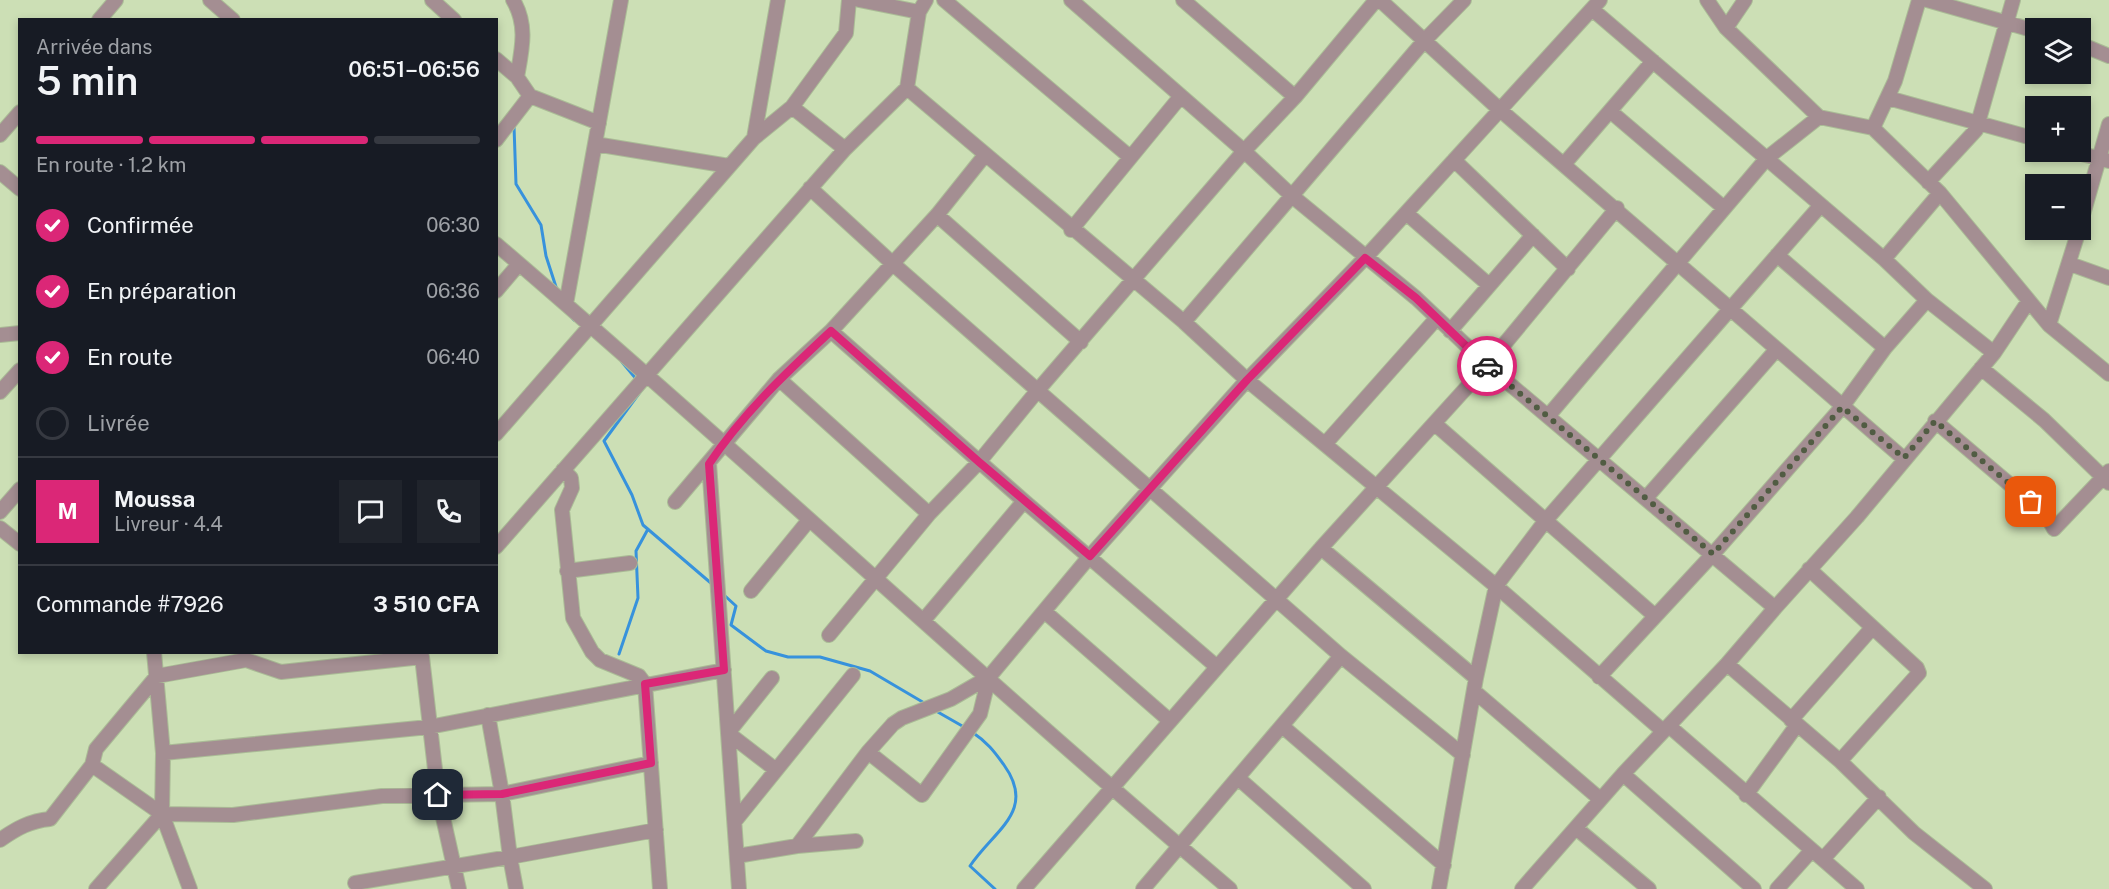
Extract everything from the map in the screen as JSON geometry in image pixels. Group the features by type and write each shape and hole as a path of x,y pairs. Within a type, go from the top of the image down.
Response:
{"street":[{"path":"101,18 116,0"},
{"path":"210,0 231,18"},
{"path":"432,0 444,17"},
{"path":"513,0 521,14 524,39 517,77"},
{"path":"566,304 621,0"},
{"path":"754,138 778,0"},
{"path":"498,432 589,324 754,138 792,106 846,33 849,0"},
{"path":"498,545 810,188 845,149 907,88 922,6 859,0"},
{"path":"944,0 1130,157"},
{"path":"1071,0 1244,151 1292,196 1416,298 1487,365 1775,608"},
{"path":"1183,0 1295,97"},
{"path":"829,635 929,514 979,462 1244,151 1295,97 1378,0 1499,109 1565,163 1776,350 1904,458"},
{"path":"1184,322 1424,40 1464,0"},
{"path":"1707,0 1726,28 1819,117 1873,128 1940,193 2049,325 2109,374"},
{"path":"1726,28 1745,0"},
{"path":"1873,128 1888,98 1919,0"},
{"path":"1927,0 2025,28"},
{"path":"1928,182 1971,137 1979,122 2013,0"},
{"path":"797,846 868,752 902,718 951,699 989,677 1090,556 1247,380 1365,258 1499,109 1597,5 1653,61 1884,259 1927,300 1994,353"},
{"path":"2091,49 2109,56"},
{"path":"498,61 517,77 530,96 598,123"},
{"path":"1565,163 1653,61"},
{"path":"907,88 1071,230 1184,322 1247,380 1496,586 1599,677 1666,728 1817,854 1853,888"},
{"path":"498,138 530,96"},
{"path":"1071,230 1181,96"},
{"path":"1888,98 2025,136"},
{"path":"792,106 845,149"},
{"path":"1610,111 1724,208"},
{"path":"0,135 18,114"},
{"path":"1549,415 1767,158 1819,117"},
{"path":"2091,195 2104,160 2109,124"},
{"path":"595,144 729,166"},
{"path":"675,502 778,379 831,331 937,215 985,155"},
{"path":"1454,160 1568,269"},
{"path":"0,172 18,187"},
{"path":"810,188 892,263 1341,656 1463,755"},
{"path":"1884,259 1940,193"},
{"path":"1439,889 1475,684 1496,586 1546,520 1821,205"},
{"path":"1024,889 1321,548 1487,365 1617,208"},
{"path":"1406,213 1489,285"},
{"path":"937,215 1082,342"},
{"path":"1450,331 1533,235"},
{"path":"2049,325 2076,240"},
{"path":"498,246 724,442 874,580 989,677 1230,889"},
{"path":"1777,255 1885,348"},
{"path":"498,289 519,264"},
{"path":"2070,264 2109,278"},
{"path":"1599,677 1713,554 1842,407 1885,348 1927,300"},
{"path":"1522,889 1600,799 1727,664 1857,517 1994,353 2028,302"},
{"path":"1325,444 1436,319"},
{"path":"831,331 1217,667"},
{"path":"0,335 18,333"},
{"path":"1646,498 1776,350"},
{"path":"1935,421 2048,516 2054,530 2107,477 2044,420 1981,368"},
{"path":"0,392 18,372"},
{"path":"778,379 929,514"},
{"path":"1435,424 1655,616"},
{"path":"709,464 740,889"},
{"path":"563,470 571,478 572,488 562,510 573,618 592,652 613,666 639,676 645,684 660,889"},
{"path":"0,512 18,491"},
{"path":"923,621 1024,501"},
{"path":"751,591 809,520"},
{"path":"0,528 18,542"},
{"path":"1321,548 1475,684 1600,799"},
{"path":"567,571 630,563"},
{"path":"1809,569 1917,668 1919,673 1840,761"},
{"path":"1044,611 1170,721"},
{"path":"1746,795 1794,723 1872,628"},
{"path":"154,654 163,753 162,814 190,889"},
{"path":"0,840 16,828 34,820 50,819 92,765 96,748 157,676 250,656 281,672 393,657 422,657 438,795 459,889"},
{"path":"1143,889 1341,656"},
{"path":"1727,664 1840,761 1914,833 1985,889"},
{"path":"163,753 429,727 724,670"},
{"path":"735,821 853,675"},
{"path":"868,752 922,795 980,714 989,677"},
{"path":"728,733 772,678"},
{"path":"488,716 516,889"},
{"path":"1282,726 1444,865"},
{"path":"728,733 776,770"},
{"path":"92,765 162,814 233,815 382,796 502,794 651,763"},
{"path":"1623,774 1754,889"},
{"path":"1238,778 1364,889"},
{"path":"1777,889 1879,797"},
{"path":"96,889 162,814"},
{"path":"1576,828 1649,889"},
{"path":"355,883 656,830"},
{"path":"737,856 797,846 855,841"}],"waterway":[{"path":"514,126 516,184 541,225 546,256 557,290"},
{"path":"565,310 574,320"},
{"path":"622,362 637,380"},
{"path":"643,388 604,441 632,495 643,525 712,584"},
{"path":"619,654 638,598 636,551 648,529"},
{"path":"724,595 736,606 731,625 766,651 788,657 820,657 870,671 926,704"},
{"path":"936,711 964,727"},
{"path":"972,732 990,747 1004,765 1013,781 1016,795 1014,808 1008,819 970,866 995,889"}],"way so far":[{"path":"1487,366 1549,415 1713,554 1842,407 1904,458 1935,421 2031,502"}],"route":[{"path":"438,795 502,794 651,763 645,684 724,670 709,464 724,442 778,379 831,331 979,462 1090,556 1247,380 1365,258 1416,298 1487,366"}]}
